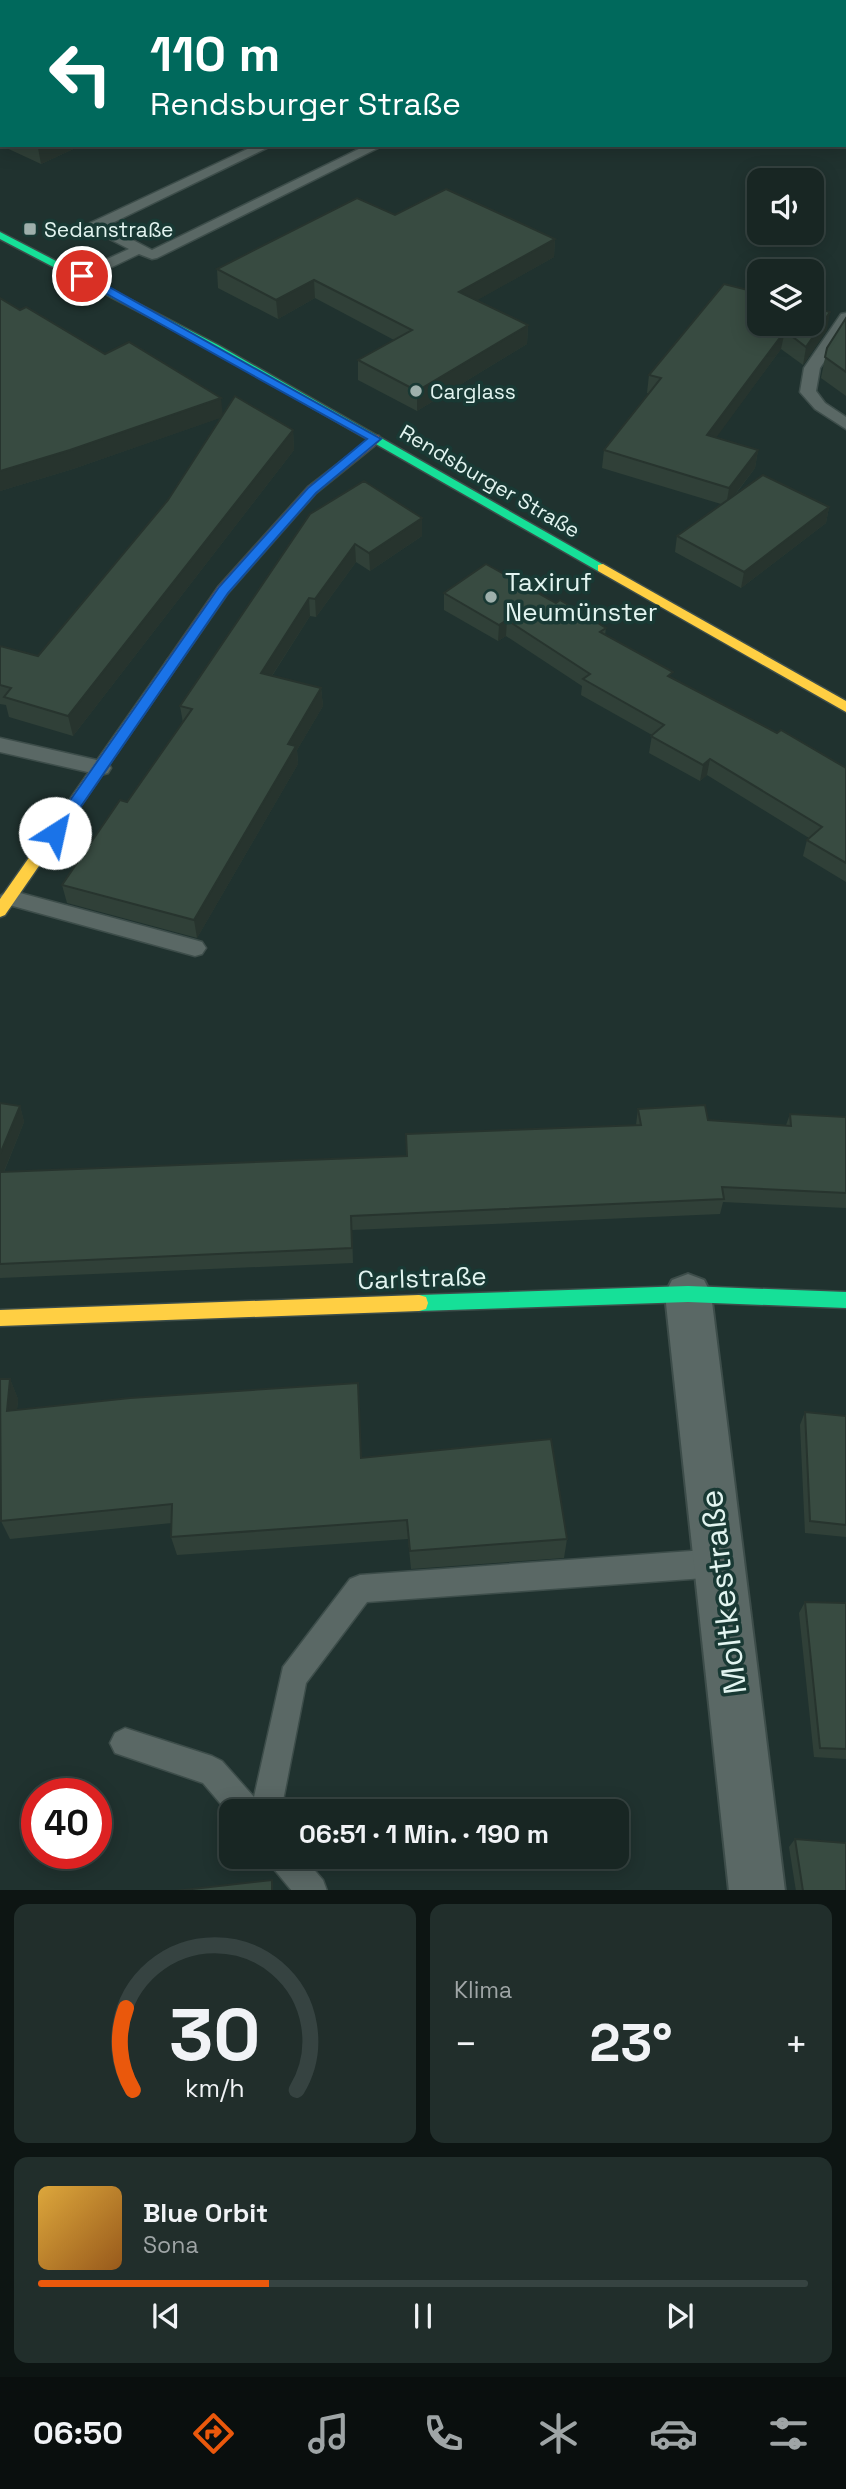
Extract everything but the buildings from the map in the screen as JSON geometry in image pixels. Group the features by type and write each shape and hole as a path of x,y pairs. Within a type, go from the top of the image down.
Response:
{"street":[{"name":"Rendsburger Straße","path":"0,235 82,276 375,439 846,707"},
{"path":"4,904 223,590 312,490 375,439"},
{"name":"Carlstraße","path":"0,1318 688,1294 846,1300"},
{"name":"Moltkestraße","path":"688,1294 757,1890"}],"lane":[{"path":"263,147 95,226 152,255 374,147"},
{"path":"82,276 139,249"},
{"path":"846,317 812,368 807,392 820,406 846,424"},
{"path":"0,745 101,768"},
{"path":"4,904 195,948"},
{"path":"268,1799 293,1677 360,1589 719,1563"},
{"path":"125,1743 212,1771 236,1799"},
{"path":"294,1869 311,1890"}],"traffic: fast":[{"path":"0,235 214,347 603,568"},
{"path":"419,1303 688,1294 846,1300"}],"traffic: slow":[{"path":"603,568 846,707"},
{"path":"0,911 173,662"},
{"path":"0,1318 419,1303"}],"traffic: jam":[{"path":"173,662 223,590 312,490 375,439"}],"place":[{"name":"Sedanstraße","path":"30,229"},
{"name":"Carglass","path":"416,391"},
{"name":"Taxiruf Neumünster","path":"491,597"}],"route":[{"path":"55,833 223,590 312,490 375,439 82,276"}]}
